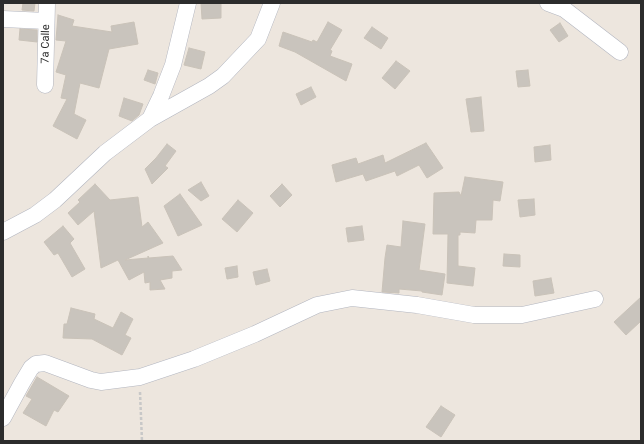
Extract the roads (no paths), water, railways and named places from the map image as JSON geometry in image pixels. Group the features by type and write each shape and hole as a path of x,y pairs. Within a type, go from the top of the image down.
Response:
{"street":[{"name":"7a Calle","path":"45,85 47,3"},
{"path":"150,119 173,65 188,3"},
{"path":"3,232 35,215 55,200 105,153 150,119 209,86 222,76 258,39 272,3"},
{"path":"548,3 564,9 620,52"},
{"path":"3,19 46,21"},
{"path":"3,418 31,368 36,364 45,363 100,382 140,377 201,356 317,306 352,298 474,315 522,315 595,299"}]}
